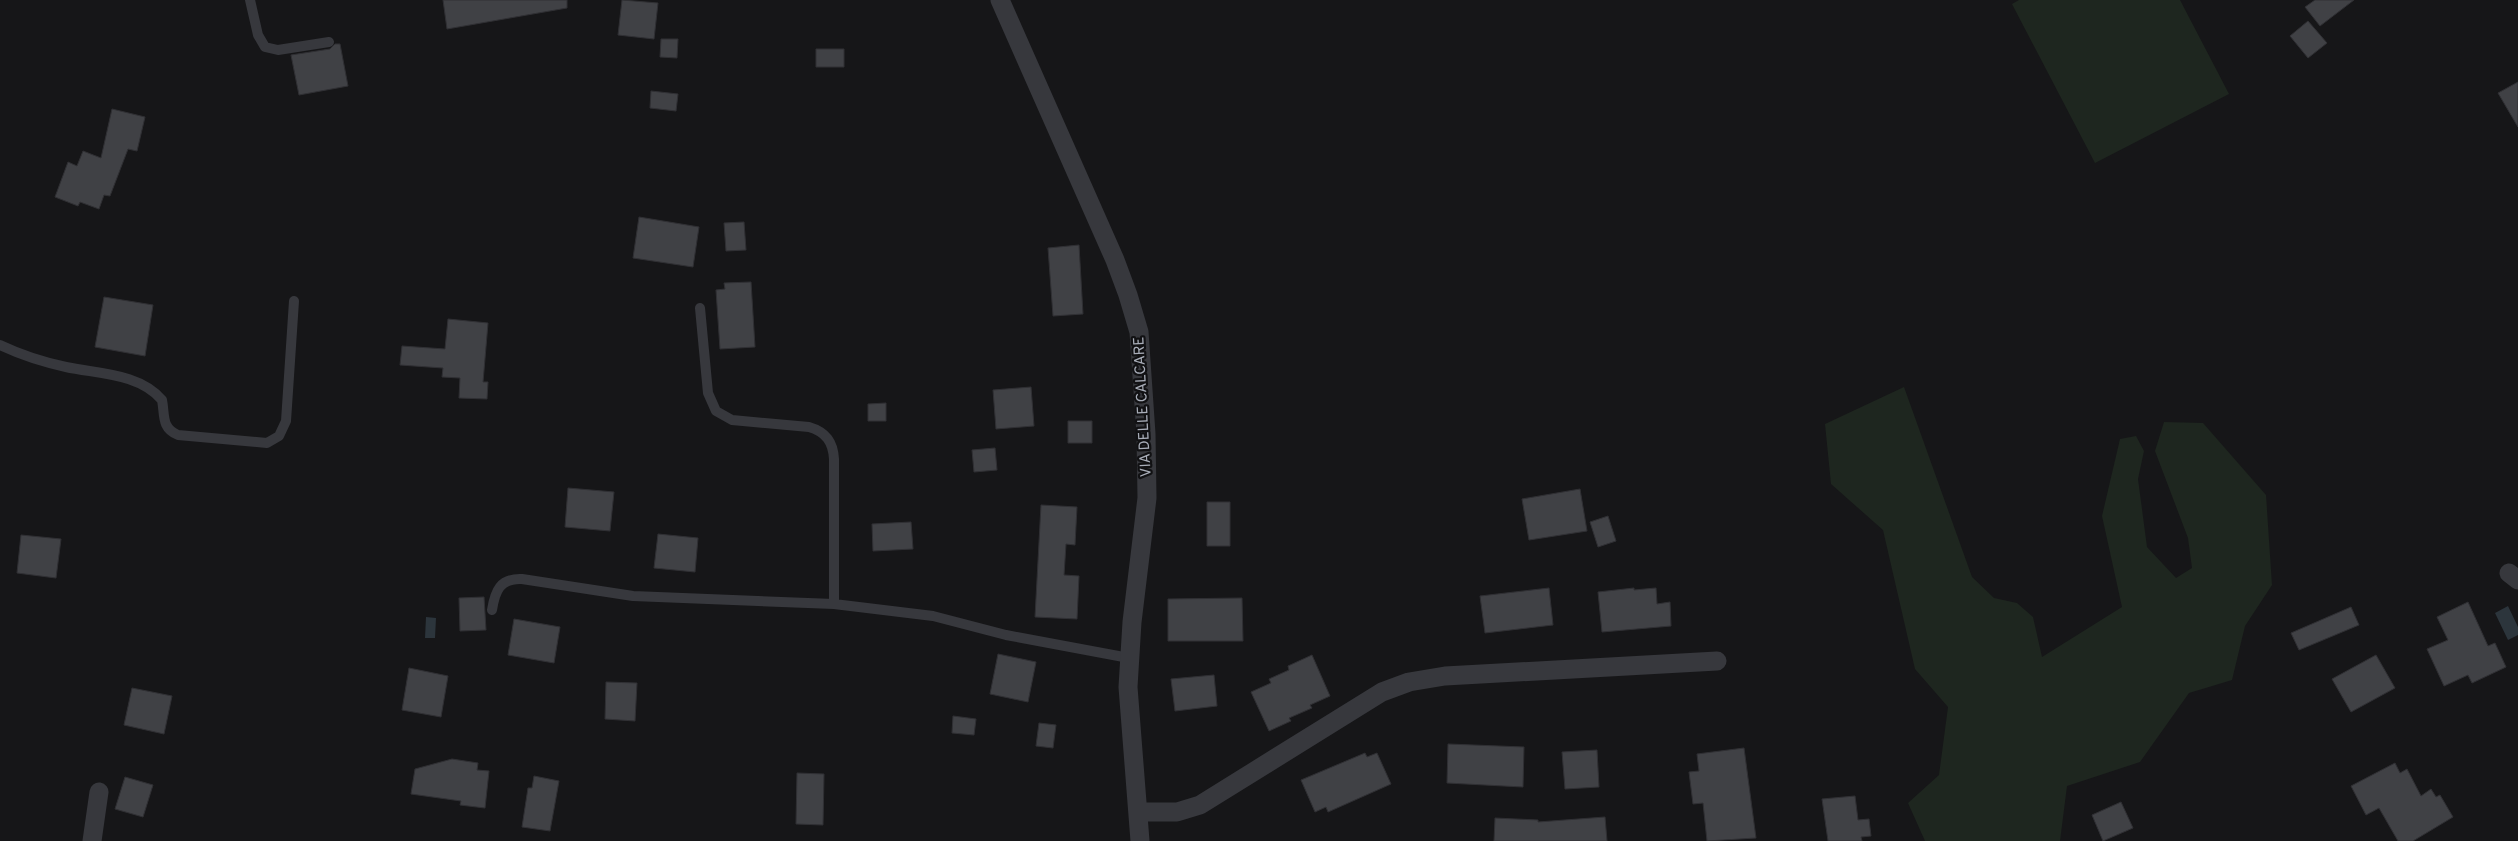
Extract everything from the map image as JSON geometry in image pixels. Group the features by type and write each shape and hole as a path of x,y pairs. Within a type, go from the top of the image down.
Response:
{"street":[{"name":"VIA DELLE CALCARE","path":"1000,0 1115,260 1137,322 1140,344 1147,484 1129,658 1129,716 1139,812 1140,841"},
{"path":"1139,812 1177,812 1200,805 1370,699 1409,682 1434,677 1718,661"},
{"path":"92,841 99,792"}],"lane":[{"path":"250,0 258,34 265,47 278,50 329,42"},
{"path":"0,345 42,361 132,380 146,385 162,400 165,423 172,433 267,443 279,436 286,421 294,301"},
{"path":"700,308 708,393 716,411 732,420 809,427 820,432 829,440 834,459 834,604"},
{"path":"492,610 497,590 505,582 516,579 633,596 834,604 933,616 1006,635 1129,658"}],"shaded area":[{"path":"2019,0 2180,0 2229,94 2095,163 2012,4"},
{"path":"1904,387 1972,577 1994,598 2017,603 2033,617 2042,657 2122,607 2102,516 2120,439 2136,436 2144,451 2138,479 2147,547 2176,578 2192,568 2188,538 2155,451 2164,422 2203,423 2266,495 2272,585 2245,626 2232,680 2189,693 2140,762 2067,786 2060,841 1925,841 1908,803 1939,775 1948,707 1915,669 1883,530 1831,484 1825,424"},
{"path":"2508,606 2518,627 2518,635 2508,640 2495,613"},
{"path":"426,617 436,618 435,638 425,638"}],"building":[{"path":"443,0 567,0 567,8 447,29"},
{"path":"622,0 658,3 654,39 618,35"},
{"path":"2315,0 2354,0 2320,26 2305,7"},
{"path":"2308,21 2327,43 2308,58 2290,36"},
{"path":"661,39 678,39 677,58 660,57"},
{"path":"335,44 340,44 348,86 299,95 291,55 330,49"},
{"path":"816,49 844,49 844,67 816,67"},
{"path":"2518,82 2518,127 2498,93"},
{"path":"651,91 678,94 676,111 650,108"},
{"path":"112,109 145,117 137,151 128,149 110,196 104,195 99,209 80,202 78,206 55,197 68,162 77,166 83,151 101,158"},
{"path":"639,217 699,227 693,267 633,258"},
{"path":"744,222 746,250 726,251 724,223"},
{"path":"1079,245 1083,314 1053,316 1048,248"},
{"path":"751,282 755,347 720,349 716,290 725,289 724,283"},
{"path":"104,297 153,305 145,356 95,347"},
{"path":"448,319 488,323 483,382 488,382 487,399 459,398 460,378 442,377 443,368 400,365 402,346 445,349"},
{"path":"1031,387 1034,426 996,429 993,390"},
{"path":"886,403 886,421 868,421 868,404"},
{"path":"1068,421 1092,421 1092,443 1068,443"},
{"path":"995,448 997,470 974,472 972,450"},
{"path":"568,488 614,492 610,531 565,527"},
{"path":"1580,489 1587,531 1529,540 1522,499"},
{"path":"1207,502 1230,502 1230,546 1207,546"},
{"path":"1041,505 1077,507 1075,545 1066,544 1064,575 1079,576 1077,619 1035,617"},
{"path":"1608,516 1616,541 1598,547 1590,522"},
{"path":"911,522 913,549 873,551 872,524"},
{"path":"658,534 698,538 695,572 654,568"},
{"path":"21,535 61,539 56,578 17,573"},
{"path":"1549,588 1553,625 1485,633 1480,596"},
{"path":"1634,588 1634,590 1656,588 1657,604 1670,602 1671,626 1602,632 1598,592"},
{"path":"484,597 486,630 460,631 459,598"},
{"path":"1242,598 1243,641 1168,641 1168,599"},
{"path":"2468,602 2488,646 2495,643 2506,667 2472,683 2468,675 2444,686 2427,649 2448,640 2437,617"},
{"path":"2351,607 2359,625 2299,650 2291,633"},
{"path":"514,619 560,627 554,663 508,655"},
{"path":"998,654 1036,662 1028,702 990,694"},
{"path":"1312,655 1330,696 1310,705 1312,708 1289,718 1291,721 1269,731 1251,692 1271,683 1269,679 1289,670 1288,666"},
{"path":"2376,655 2395,688 2351,712 2332,679"},
{"path":"409,668 448,676 441,717 402,710"},
{"path":"1214,675 1217,706 1175,711 1171,679"},
{"path":"606,682 637,683 635,721 605,719"},
{"path":"132,688 172,696 164,734 124,725"},
{"path":"953,716 976,719 974,735 952,733"},
{"path":"1039,723 1056,725 1053,748 1036,746"},
{"path":"1448,744 1524,747 1523,787 1447,783"},
{"path":"1744,748 1756,838 1707,841 1703,803 1693,804 1689,772 1699,771 1697,754"},
{"path":"1597,750 1599,787 1565,789 1562,752"},
{"path":"1365,753 1367,757 1377,753 1391,784 1328,812 1326,807 1315,812 1301,780"},
{"path":"452,759 478,763 477,770 489,771 485,808 460,805 461,801 411,794 415,769"},
{"path":"2395,763 2400,773 2407,769 2421,796 2431,789 2436,797 2440,795 2453,817 2413,841 2398,841 2379,808 2366,815 2351,786"},
{"path":"797,773 824,774 823,825 796,824"},
{"path":"534,776 559,781 550,831 522,827 528,788 532,788"},
{"path":"125,777 153,785 143,817 115,809"},
{"path":"1855,796 1858,820 1869,819 1871,836 1861,837 1862,841 1828,841 1822,799"},
{"path":"2121,802 2133,828 2103,841 2092,815"},
{"path":"1605,817 1607,841 1494,841 1495,818 1538,820 1538,822"}]}
